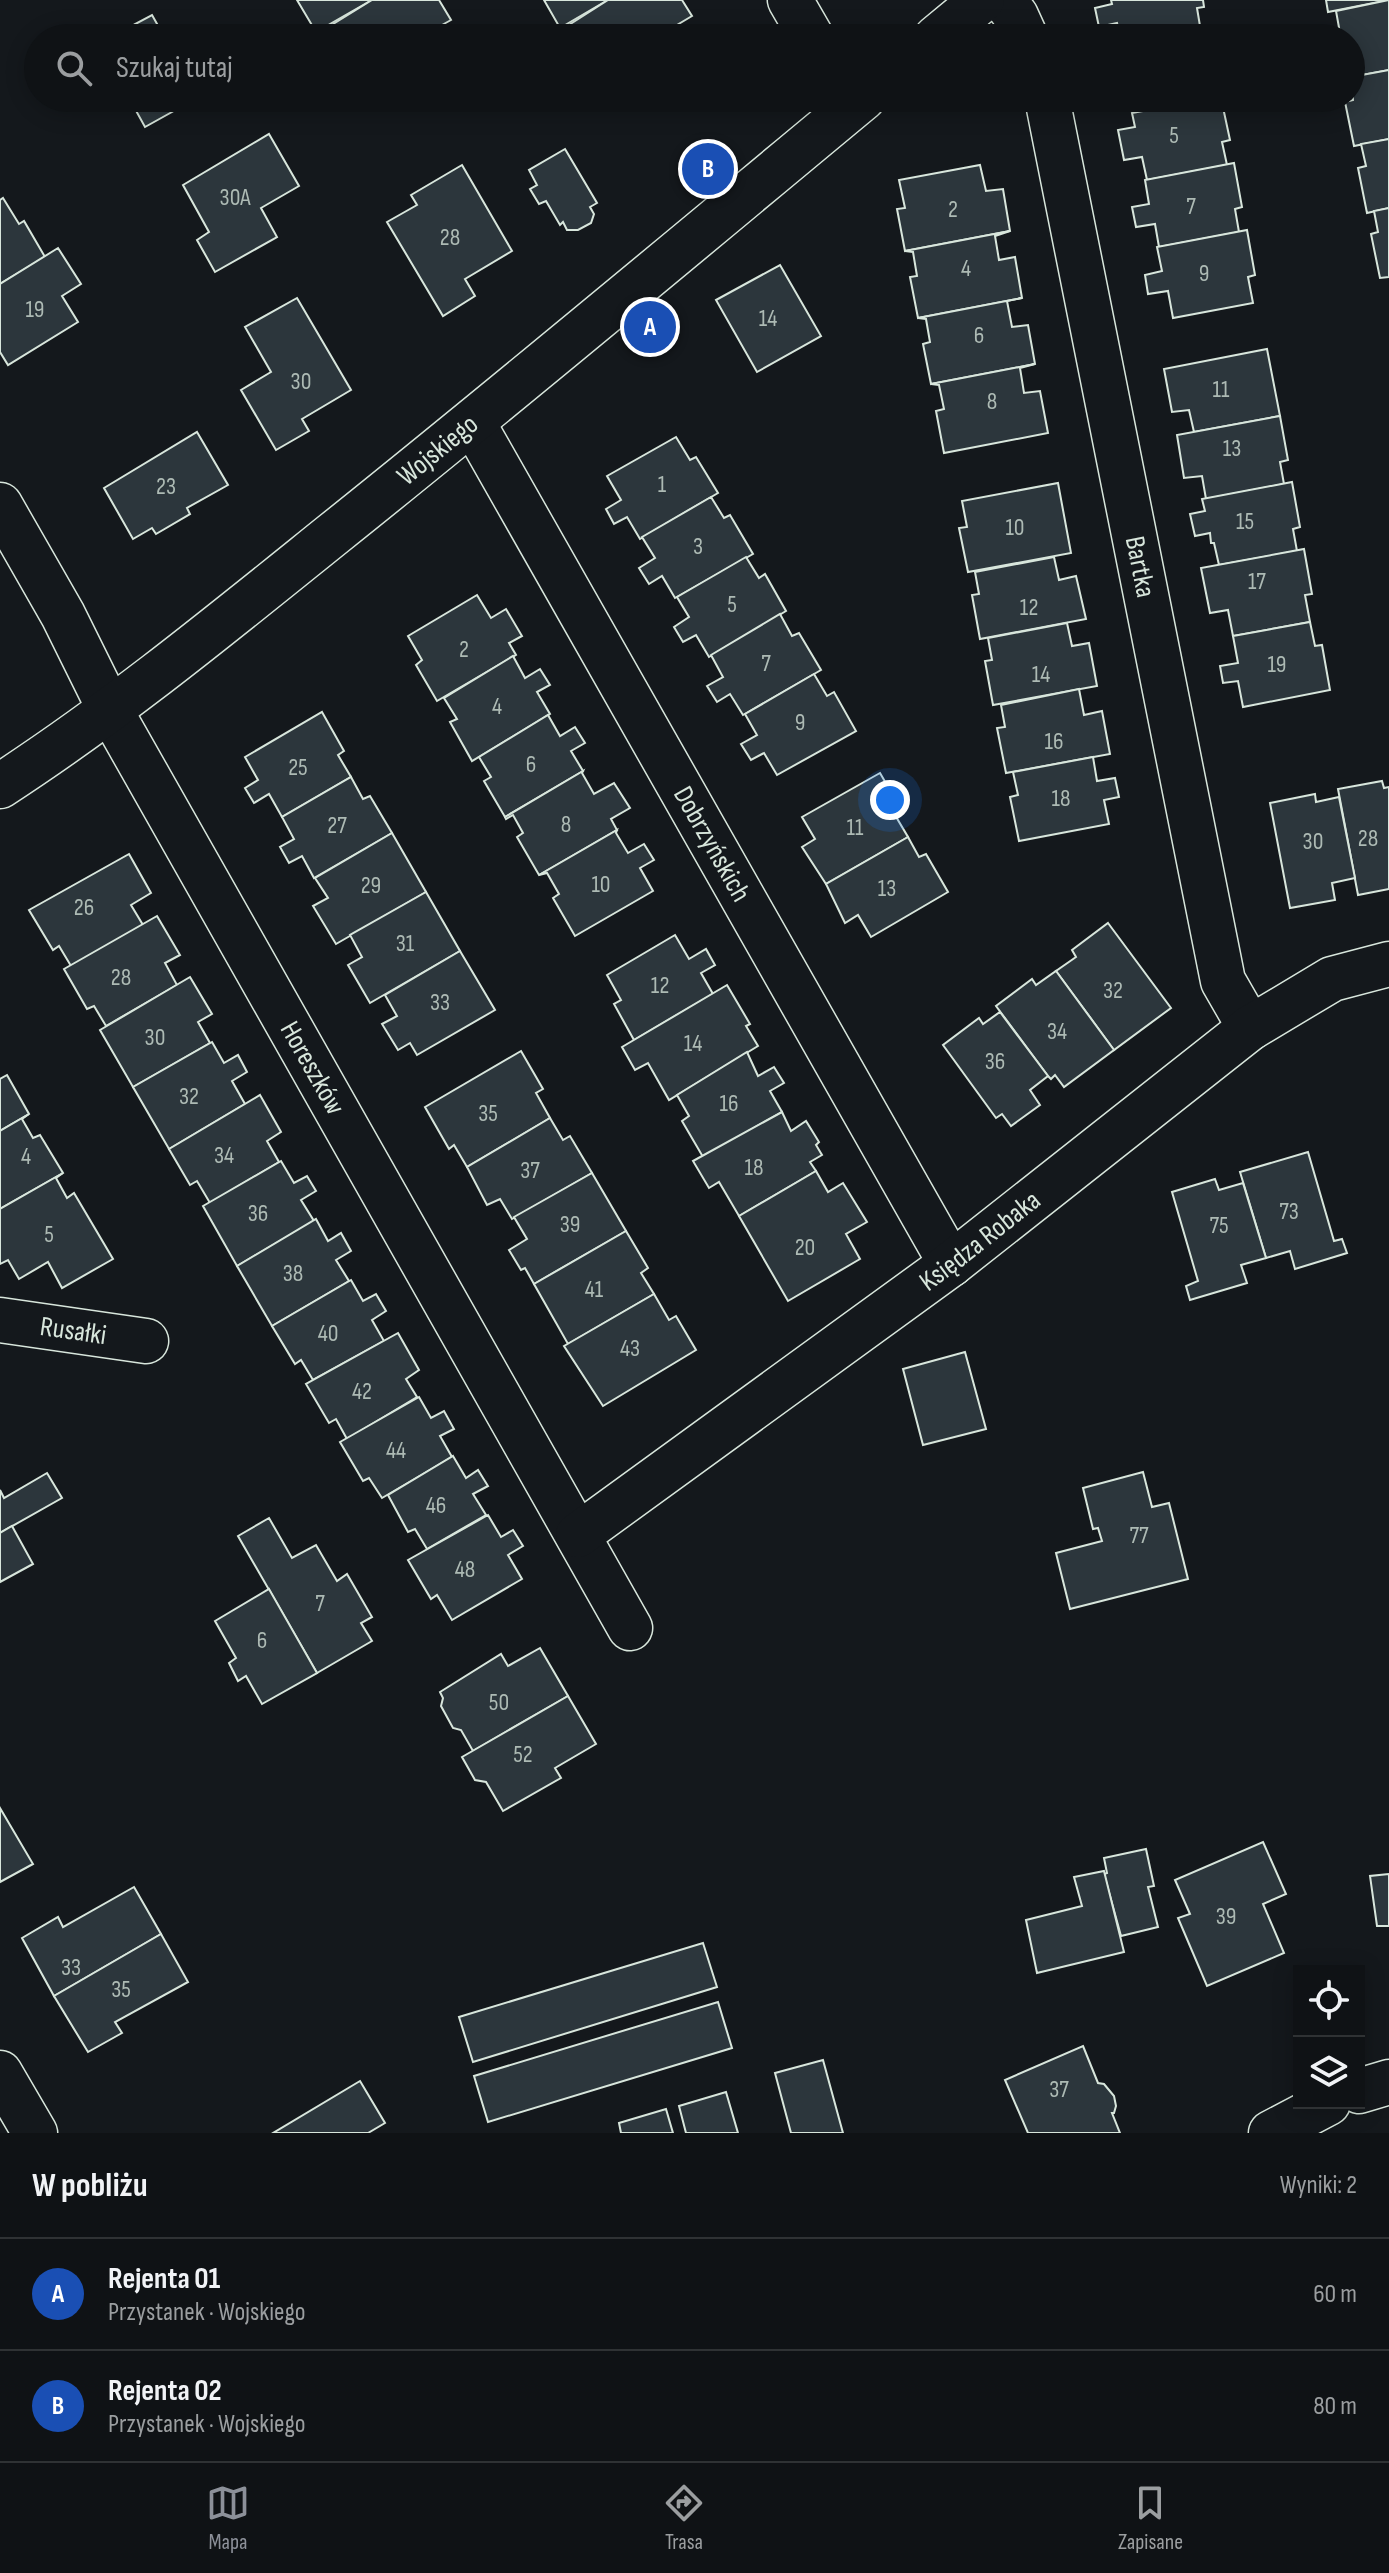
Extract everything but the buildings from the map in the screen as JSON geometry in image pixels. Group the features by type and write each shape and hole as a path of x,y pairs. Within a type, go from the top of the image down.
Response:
{"street":[{"path":"790,0 804,24"},
{"path":"953,24 982,0"},
{"path":"1004,0 1020,24"},
{"name":"Wojskiego","path":"0,786 183,655 473,423 841,112"},
{"name":"Bartka","path":"1050,112 1223,981 1250,1028"},
{"name":"Dobrzyńskich","path":"473,423 951,1264"},
{"name":"Horeszków","path":"0,505 63,615 110,710 630,1628"},
{"name":"Księdza Robaka","path":"578,1535 951,1264 1250,1028 1332,979 1389,964"},
{"name":"Rusałki","path":"0,1320 146,1341"},
{"path":"0,2073 35,2133"},
{"path":"1365,2089 1389,2082"},
{"path":"1271,2133 1317,2109"}],"place":[{"name":"Rejenta 02","path":"708,169"},
{"name":"Rejenta 01","path":"650,327"}]}
